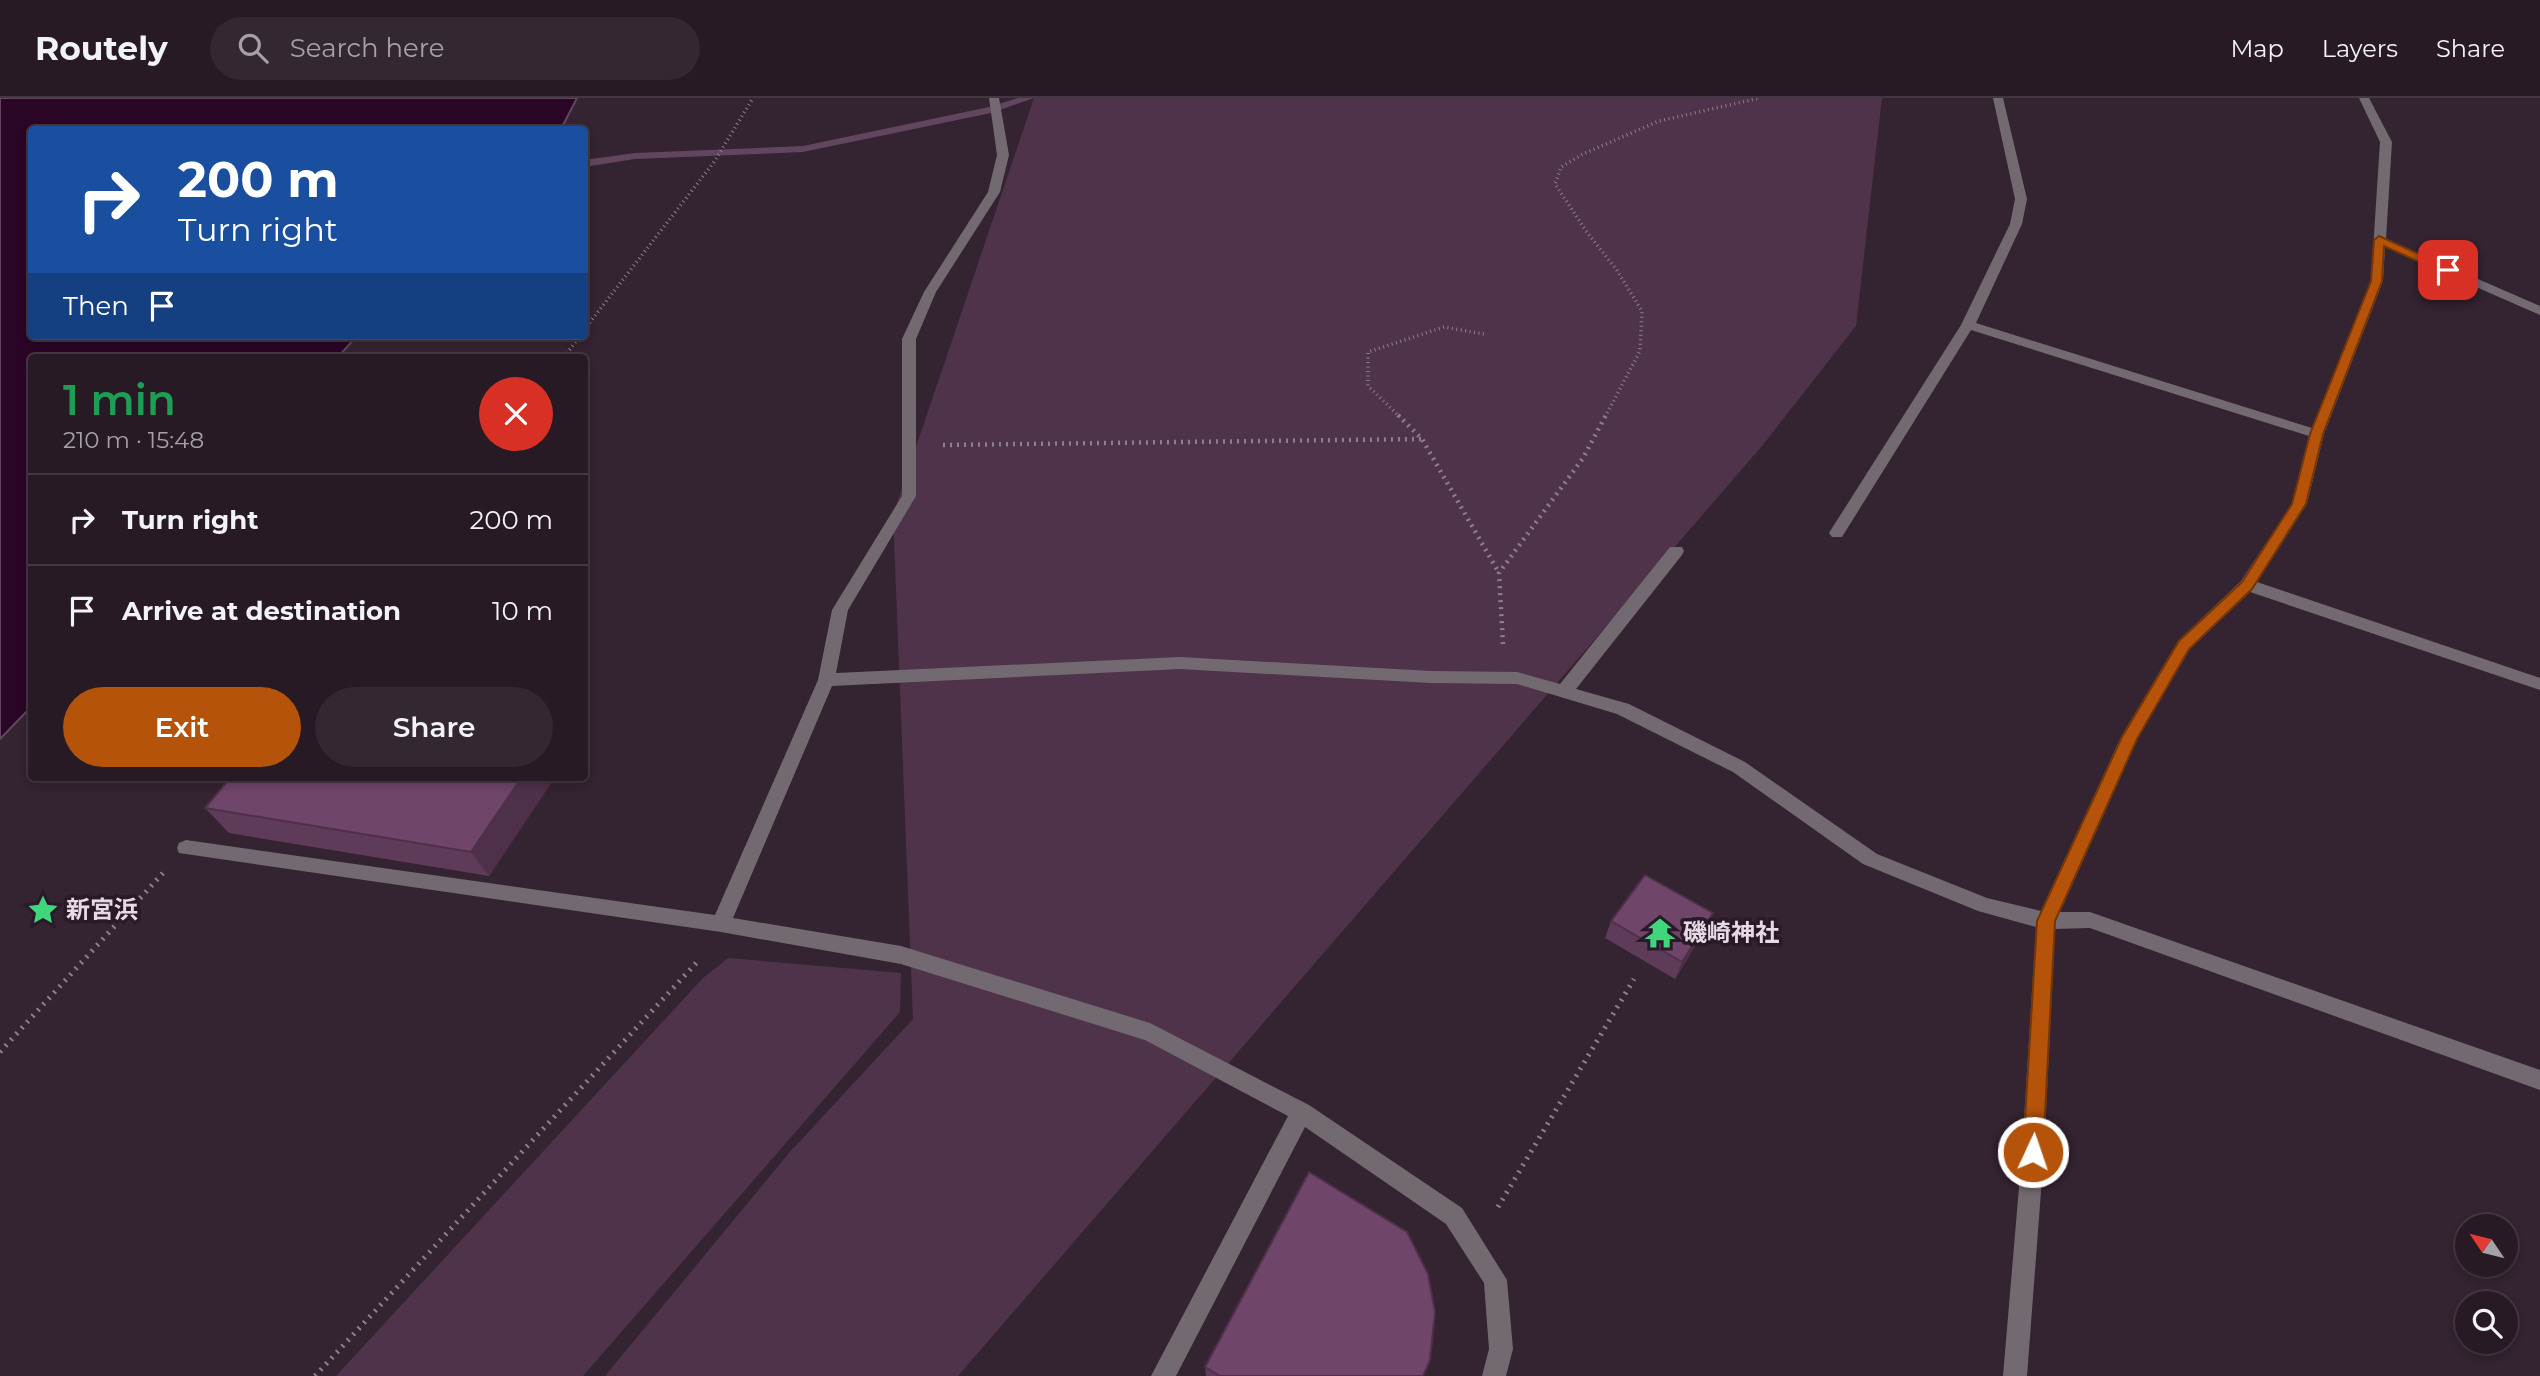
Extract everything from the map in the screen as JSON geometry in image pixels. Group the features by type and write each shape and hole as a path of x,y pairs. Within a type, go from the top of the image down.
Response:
{"street":[{"path":"721,924 826,680 841,610 909,496 909,339 930,292 994,192 1003,155 993,98"},
{"path":"1837,533 1969,326 2016,224 2021,199 1998,98"},
{"path":"2015,1376 2033,1152 2046,921 2130,737 2184,645 2247,585 2299,504 2317,434 2377,281 2386,142 2364,98"},
{"path":"2379,240 2540,311"},
{"path":"1969,326 2317,434"},
{"path":"1564,692 1676,551"},
{"path":"2247,585 2540,684"},
{"path":"826,680 1180,663 1431,677 1517,678 1623,709 1739,767 1870,859 1985,905 2046,921 2090,920 2540,1080"},
{"path":"186,848 721,924 901,955 1150,1032 1301,1112 1454,1216 1495,1280 1500,1349 1494,1376"},
{"path":"1163,1376 1301,1112"}],"path":[{"path":"588,325 714,162 753,98"},
{"path":"1499,573 1583,458 1640,351 1642,311 1555,184 1561,167 1583,154 1660,121 1759,98"},
{"path":"1484,334 1444,327 1368,352 1368,386 1422,439 1499,573 1503,648 1517,678"},
{"path":"566,354 577,340"},
{"path":"908,446 1422,439"},
{"path":"0,1052 186,848"},
{"path":"315,1376 706,952 721,924"},
{"path":"1474,1247 1634,979"}],"shaded area":[{"path":"0,98 577,98 563,126 28,126 28,340 353,340 341,354 28,354 28,710 0,739"},
{"path":"1034,98 1882,98 1856,326 1762,446 958,1376 605,1376 789,1153 913,1019 893,515"},
{"path":"728,958 901,973 900,1012 583,1376 336,1376 703,978"}],"building":[{"path":"228,781 519,781 471,852 205,808"},
{"path":"1645,875 1713,913 1682,962 1611,921"},
{"path":"1309,1172 1407,1232 1428,1274 1435,1312 1430,1360 1423,1376 1220,1376 1205,1367"}],"waterway":[{"path":"588,163 635,156 803,149 991,110 1029,98"}],"place":[{"name":"新宮浜","path":"43,910"},
{"name":"磯崎神社","path":"1660,933"}],"route":[{"path":"2033,1152 2046,921 2130,737 2184,645 2247,585 2299,504 2317,434 2377,281 2379,240 2448,270"}]}
